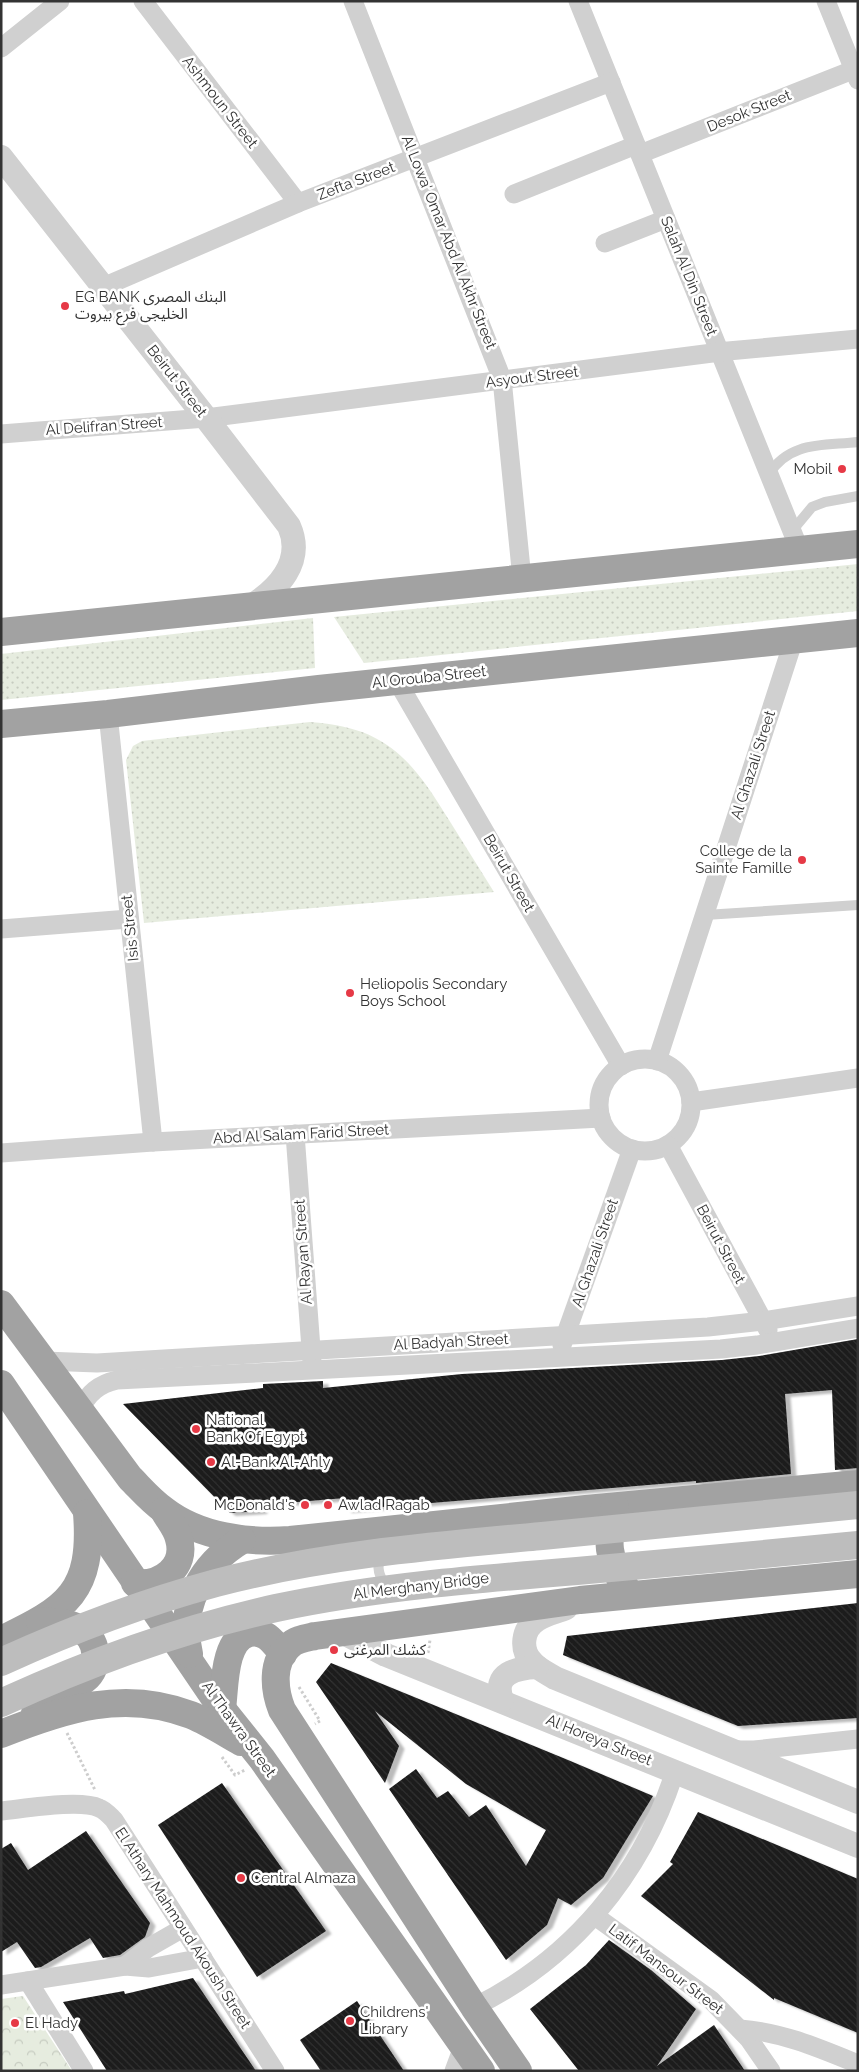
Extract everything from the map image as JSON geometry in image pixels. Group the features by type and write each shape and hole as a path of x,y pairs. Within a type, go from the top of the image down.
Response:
{"highway":[{"path":"1,632 522,579 796,541 858,544"},
{"name":"Al Orouba Street","path":"1,724 858,633"},
{"path":"1,1304 130,1478 164,1511 179,1538 180,1553 175,1567 164,1578 150,1583 135,1583"},
{"name":"Al Thawra Street","path":"1,1384 222,1709 254,1749 464,2044 481,2071"},
{"path":"164,1511 201,1529 242,1540 271,1542 586,1509 858,1484"},
{"path":"615,1507 609,1529 609,1552 617,1575 630,1595"},
{"path":"1,1640 40,1621 66,1601 83,1573 89,1541 87,1512"},
{"path":"190,1661 187,1647 187,1617 195,1589 202,1576 220,1555 242,1540"},
{"path":"518,2071 474,2007 282,1710 275,1686 276,1674 283,1654 289,1646 299,1640 577,1596 630,1595 858,1574"},
{"path":"13,1729 48,1701 84,1680 89,1675 95,1662 96,1655 92,1641 83,1630 65,1624 40,1621"},
{"path":"222,1709 229,1654 235,1641 247,1633 260,1633 272,1640 283,1654"},
{"path":"13,1729 85,1706 116,1702 147,1704 177,1710 192,1716 254,1749"},
{"path":"1,1748 16,1736 13,1729"}],"main road":[{"path":"1,1662 81,1628 152,1602 216,1583 303,1564 398,1549 858,1505"},
{"name":"Al Merghany Bridge","path":"1,1703 84,1666 152,1641 240,1617 316,1600 427,1584 858,1545"}],"street":[{"path":"1,48 60,1"},
{"name":"Ashmoun Street","path":"142,1 298,203"},
{"name":"Al Lowa' Omar Abd Al Akhr Street","path":"353,1 502,380 522,579"},
{"name":"Salah Al Din Street","path":"578,1 796,541"},
{"path":"826,1 856,72"},
{"name":"Desok Street","path":"514,194 856,72"},
{"name":"Zefta Street","path":"103,287 298,203 611,82"},
{"name":"Beirut Street","path":"1,157 206,418 284,519 293,534 295,551 285,576 272,592 250,607"},
{"path":"605,243 666,219"},
{"name":"Asyout Street","path":"206,418 720,352 858,339"},
{"name":"Al Delifran Street","path":"1,434 206,418"},
{"name":"Al Ghazali Street","path":"657,1061 794,640"},
{"name":"Beirut Street","path":"397,681 621,1066"},
{"name":"Isis Street","path":"108,714 153,1142"},
{"path":"1,929 129,919"},
{"path":"639,1059 657,1061 677,1072 688,1091 691,1102 690,1110 685,1126 675,1140 668,1145 644,1151 632,1149 612,1137 605,1128 599,1110 600,1092 608,1077 621,1066 639,1059"},
{"path":"691,1102 858,1078"},
{"name":"Abd Al Salam Farid Street","path":"1,1153 153,1142 601,1118"},
{"name":"Al Rayan Street","path":"295,1134 312,1370"},
{"name":"Beirut Street","path":"668,1145 775,1342"},
{"name":"Al Ghazali Street","path":"558,1358 632,1149"},
{"name":"Al Badyah Street","path":"44,1361 97,1363 708,1327 763,1321 858,1306"},
{"name":"Al Badyah Street","path":"80,1410 86,1398 94,1390 105,1383 117,1380 721,1349 858,1328"},
{"path":"577,1596 558,1612 541,1618 529,1628 525,1637 525,1651 537,1666 555,1678 858,1802"},
{"name":"Al Horeya Street","path":"342,1632 378,1652 502,1700 858,1846"},
{"path":"502,1700 500,1686 508,1674 518,1669 537,1666"},
{"path":"729,1749 761,1749 858,1739"},
{"path":"474,2007 507,1989 538,1968 568,1943 595,1916 621,1883 643,1848 662,1811 676,1772"},
{"name":"El Athary Mahmoud Akoush Street","path":"1,1811 78,1804 98,1807 107,1812 114,1820 275,2071"},
{"name":"Latif Mansour Street","path":"595,1916 701,1991 740,2029 772,2071"},
{"path":"125,1966 140,1953 183,1928"},
{"path":"1,1985 125,1966 149,1968 203,1958"},
{"path":"28,1981 84,2071"},
{"path":"740,2029 767,2032 792,2038 858,2064"},
{"path":"454,2071 464,2044"}],"lane":[{"path":"769,474 779,460 794,451 858,442"},
{"path":"796,541 812,507 825,502 858,496"},
{"path":"705,915 858,905"},
{"path":"562,1523 575,1518 586,1509"},
{"path":"524,1527 398,1541 390,1544 383,1550 378,1566 379,1575 384,1583 399,1592 540,1580 558,1583"}],"path":[{"path":"426,1670 433,1619"},
{"path":"299,1687 320,1721"},
{"path":"67,1734 107,1812"},
{"path":"218,1752 236,1775"}],"green space":[{"path":"858,564 858,611 364,663 334,617"},
{"path":"313,618 315,668 1,700 1,654"},
{"path":"310,722 337,725 359,731 378,739 394,750 409,764 436,799 494,892 144,923 126,760 133,746 142,741"},
{"path":"23,1996 72,2071 1,2071 1,1999"}],"building":[{"path":"858,1339 858,1468 835,1470 832,1390 785,1394 791,1474 696,1483 696,1481 346,1510 345,1498 261,1505 262,1511 230,1513 123,1404 263,1388 263,1384 323,1381 323,1388 462,1374 722,1360 759,1356"},
{"path":"858,1603 858,1718 738,1726 563,1655 567,1636"},
{"path":"331,1663 653,1796 603,1878 571,1905 558,1898 547,1925 506,1960 389,1789 416,1769 437,1798 448,1791 469,1817 486,1805 526,1866 546,1830 466,1784 375,1711 399,1746 385,1783 316,1682"},
{"name":"Central Almaza","path":"222,1783 326,1931 257,1977 158,1825"},
{"path":"698,1812 858,1879 858,2033 774,1998 774,2000 641,1896 673,1864 670,1862"},
{"path":"86,1831 150,1923 145,1937 120,1955 103,1958 90,1938 41,1967 35,1968 17,1942 1,1952 1,1849 11,1843 28,1870"},
{"path":"609,1940 651,1970 696,2009 657,2066 714,2025 745,2071 579,2071 530,2009 586,1965"},
{"path":"193,1978 256,2071 107,2071 63,2002 124,1991 125,1994"},
{"name":"Childrens' Library","path":"357,2001 404,2071 321,2071 300,2040"}],"place":[{"name":"EG BANK البنك المصرى الخليجى فرع بيروت","path":"65,306"},
{"name":"Mobil","path":"842,469"},
{"name":"College de la Sainte Famille","path":"802,860"},
{"name":"Heliopolis Secondary Boys School","path":"350,993"},
{"name":"National Bank Of Egypt","path":"196,1429"},
{"name":"Al-Bank Al-Ahly","path":"211,1462"},
{"name":"McDonald's","path":"305,1505"},
{"name":"Awlad Ragab","path":"328,1505"},
{"name":"كشك المرغنى","path":"334,1650"},
{"name":"Central Almaza","path":"241,1878"},
{"name":"Childrens' Library","path":"350,2021"},
{"name":"El Hady","path":"15,2023"}]}
